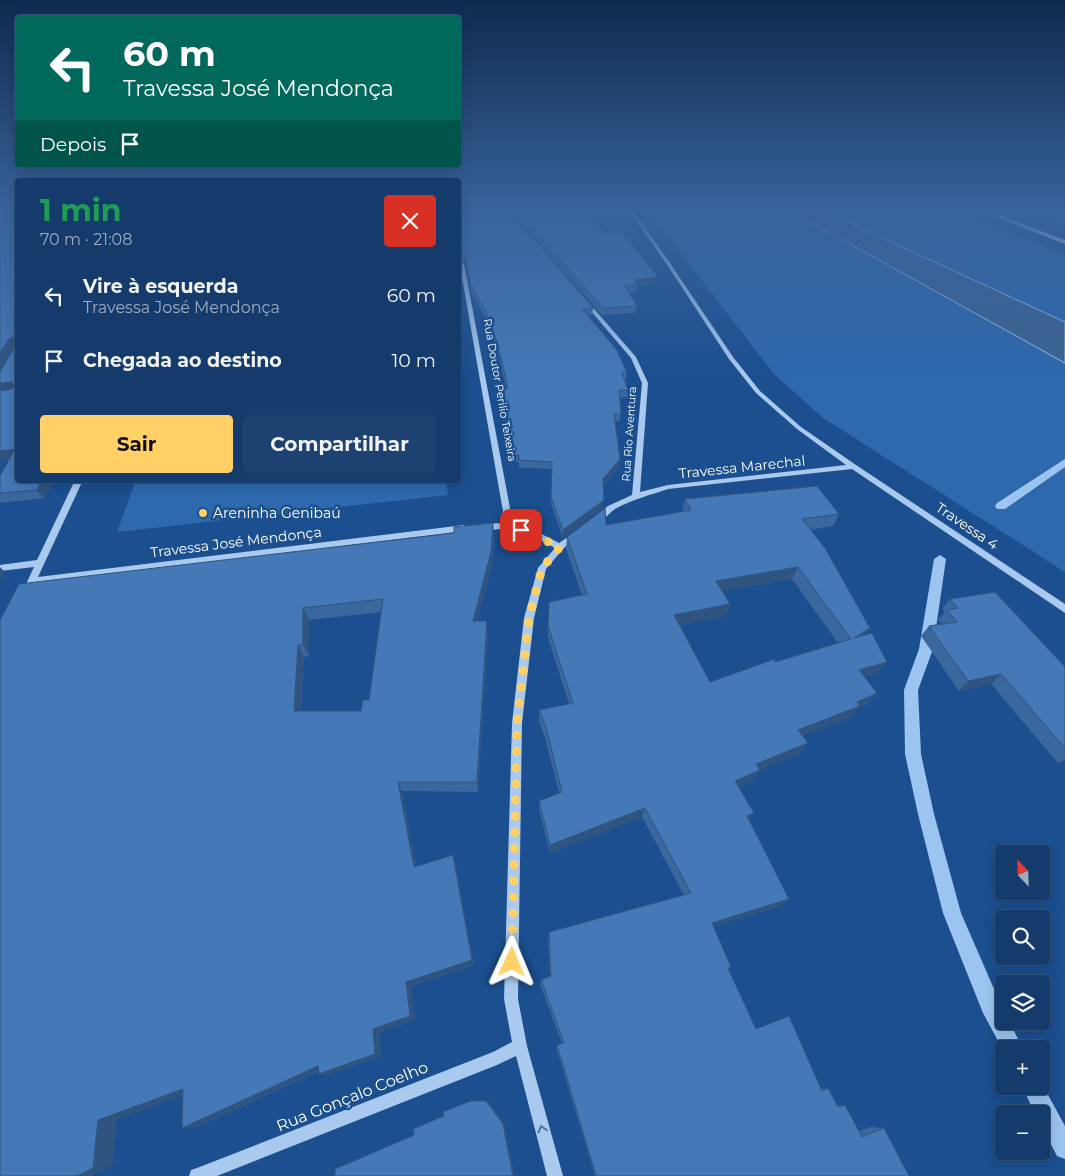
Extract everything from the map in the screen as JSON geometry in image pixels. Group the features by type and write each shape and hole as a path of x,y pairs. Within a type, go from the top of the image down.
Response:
{"street":[{"name":"Rua Doutor Perilio Teixeira","path":"463,267 509,526"},
{"name":"Rua Rio Aventura","path":"556,267 634,358 645,383 636,496 611,508 560,547"},
{"path":"671,267 731,358 758,392 799,428 853,467"},
{"name":"Travessa Marechal","path":"636,496 668,487 853,467"},
{"name":"Travessa 4","path":"853,467 1065,609"},
{"path":"0,568 40,563 78,483"},
{"name":"Travessa José Mendonça","path":"40,563 29,585 464,528 509,526 533,534 560,547"},
{"path":"555,1176 520,1046 511,999 517,723 529,618 542,568 560,547"},
{"name":"Rua Gonçalo Coelho","path":"197,1176 497,1058 520,1046"}],"shaded area":[{"path":"691,267 1065,267 1065,572 823,418 774,374"},
{"path":"891,267 945,267 1065,322 1065,363"},
{"name":"Areninha Genibaú","path":"135,483 446,483 448,495 117,532"}],"building":[{"path":"0,267 15,267 15,449 0,451 0,391 14,387 12,382 0,383 0,372 14,348 13,337 8,340 0,353"},
{"path":"467,267 557,267 593,308 582,309 617,350 627,373 622,373 628,390 619,390 621,414 614,414 620,459 603,479 604,500 563,530 551,497 552,462 519,460 519,455 513,455 501,389 508,388 498,345 486,312 471,285"},
{"path":"567,267 650,267 658,277 634,280 638,285 625,286 637,306 603,308"},
{"path":"15,449 15,483 40,483 37,490 0,493 0,476"},
{"path":"817,486 839,514 802,519 825,548 870,628 854,638 872,633 887,662 859,670 877,693 857,702 860,706 798,730 808,743 756,764 760,770 735,781 754,813 747,816 789,899 712,923 731,967 728,968 756,1029 789,1016 822,1091 828,1088 838,1107 845,1105 862,1137 884,1128 909,1176 596,1176 557,1045 564,1043 541,980 551,976 549,932 691,893 645,808 550,845 539,801 562,792 546,727 539,710 573,703 548,626 549,602 587,594 567,537 605,508 606,525 691,510 685,499","holes":["798,567 851,639 775,662 775,659 710,682 674,615 730,604 716,581"]},
{"path":"493,523 491,552 473,621 487,621 477,782 398,782 414,867 453,855 472,960 406,982 410,1016 373,1029 375,1054 319,1074 318,1066 182,1128 183,1089 98,1120 93,1168 77,1176 0,1176 0,620 19,584 454,533 454,527","holes":["383,599 369,700 363,700 361,711 294,711 298,645 303,644 303,608"]},
{"path":"995,592 1065,667 1065,748 1001,674 968,681 929,626 957,622 947,610 958,608 950,599"},
{"path":"470,1101 486,1101 503,1124 513,1176 335,1176 335,1169 414,1135 413,1129 444,1116 443,1112"}],"waterway":[{"path":"1001,506 1065,462"},
{"path":"940,559 926,649 911,690 913,754 926,814 952,913 990,1006 1008,1040"},
{"path":"1037,1095 1065,1148"}],"place":[{"name":"Areninha Genibaú","path":"203,513"}],"route":[{"path":"512,962 517,723 529,618 542,568 560,547 521,530"}]}
